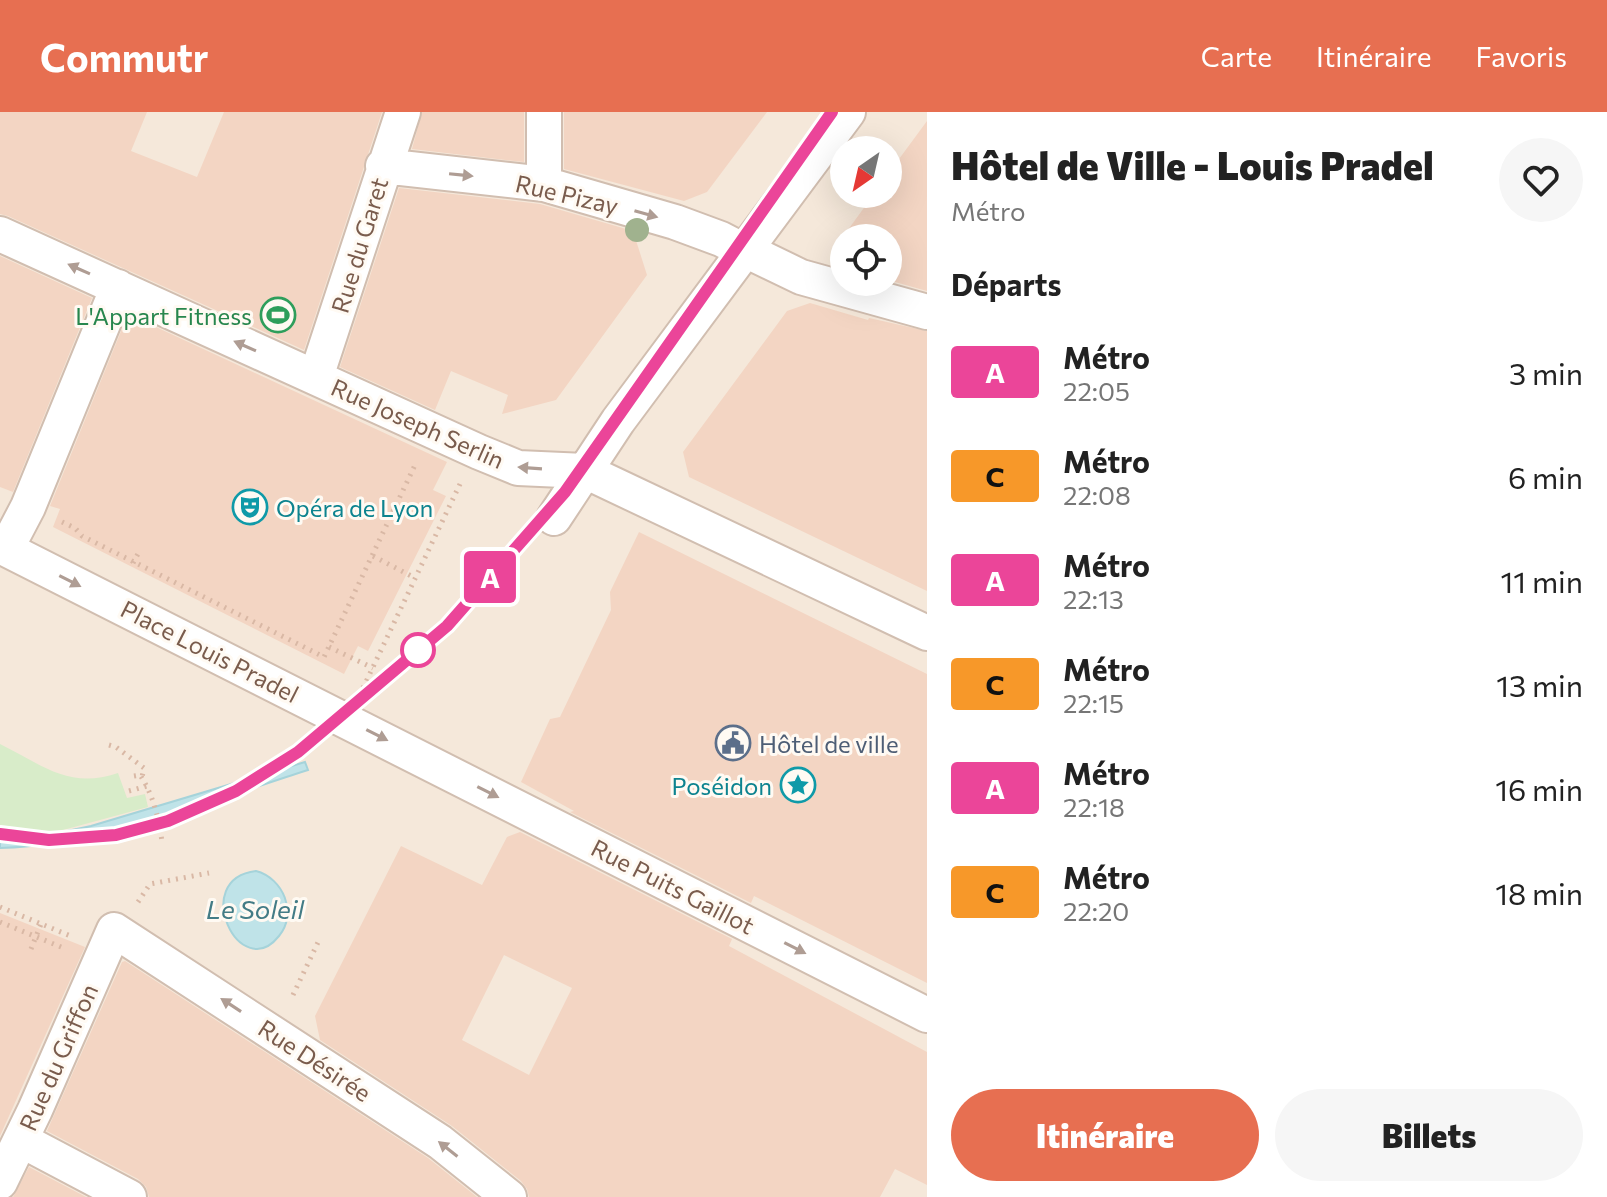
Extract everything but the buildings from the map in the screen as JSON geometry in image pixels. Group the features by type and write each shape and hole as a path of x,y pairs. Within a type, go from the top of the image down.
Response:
{"street":[{"name":"Rue du Garet","path":"316,377 403,112"},
{"path":"544,112 544,184"},
{"path":"554,518 618,421 848,112"},
{"name":"Rue Pizay","path":"383,166 544,184 675,222 721,239 801,277 927,312"},
{"name":"Rue Joseph Serlin","path":"0,234 518,468 585,471 927,633"},
{"path":"3,548 23,519 118,287"},
{"name":"Place Louis Pradel","path":"3,548 419,757"},
{"name":"Rue Puits Gaillot","path":"419,757 927,1015"},
{"name":"Rue du Griffon","path":"0,1182 114,930"},
{"name":"Rue Désirée","path":"114,930 440,1142 509,1197"},
{"path":"21,1140 129,1197"}],"path":[{"path":"72,527 82,536 133,564 324,657 417,465 403,459"},
{"path":"361,692 466,474"},
{"path":"133,564 140,550"},
{"path":"373,556 415,578"},
{"path":"329,647 373,668"},
{"path":"109,745 144,768 142,778"},
{"path":"134,776 140,775 148,786 162,842"},
{"path":"129,791 148,786"},
{"path":"147,888 150,884 209,873"},
{"path":"0,907 70,936"},
{"path":"0,922 66,949"},
{"path":"31,949 41,924"},
{"path":"293,995 320,938"}],"shaded area":[{"path":"0,112 927,112 927,1197 0,1197"}],"green space":[{"path":"0,744 43,767 70,777 85,779 118,773 127,798 145,794 148,807 52,833 0,837"}],"water":[{"path":"305,762 308,770 156,820 78,839 0,848 0,838 53,834 91,826"},
{"name":"Le Soleil","path":"256,871 274,881 287,907 285,927 264,948 250,948 237,939 228,925 224,908 226,891 236,878"}],"metro line":[{"name":"A","path":"0,834 49,840 116,835 168,821 236,791 298,752 447,626 565,492 832,112"}],"place":[{"name":"L'Appart Fitness","path":"278,315"},
{"name":"Opéra de Lyon","path":"250,507"},
{"name":"Hôtel de ville","path":"733,743"},
{"name":"Poséidon","path":"798,785"}]}
